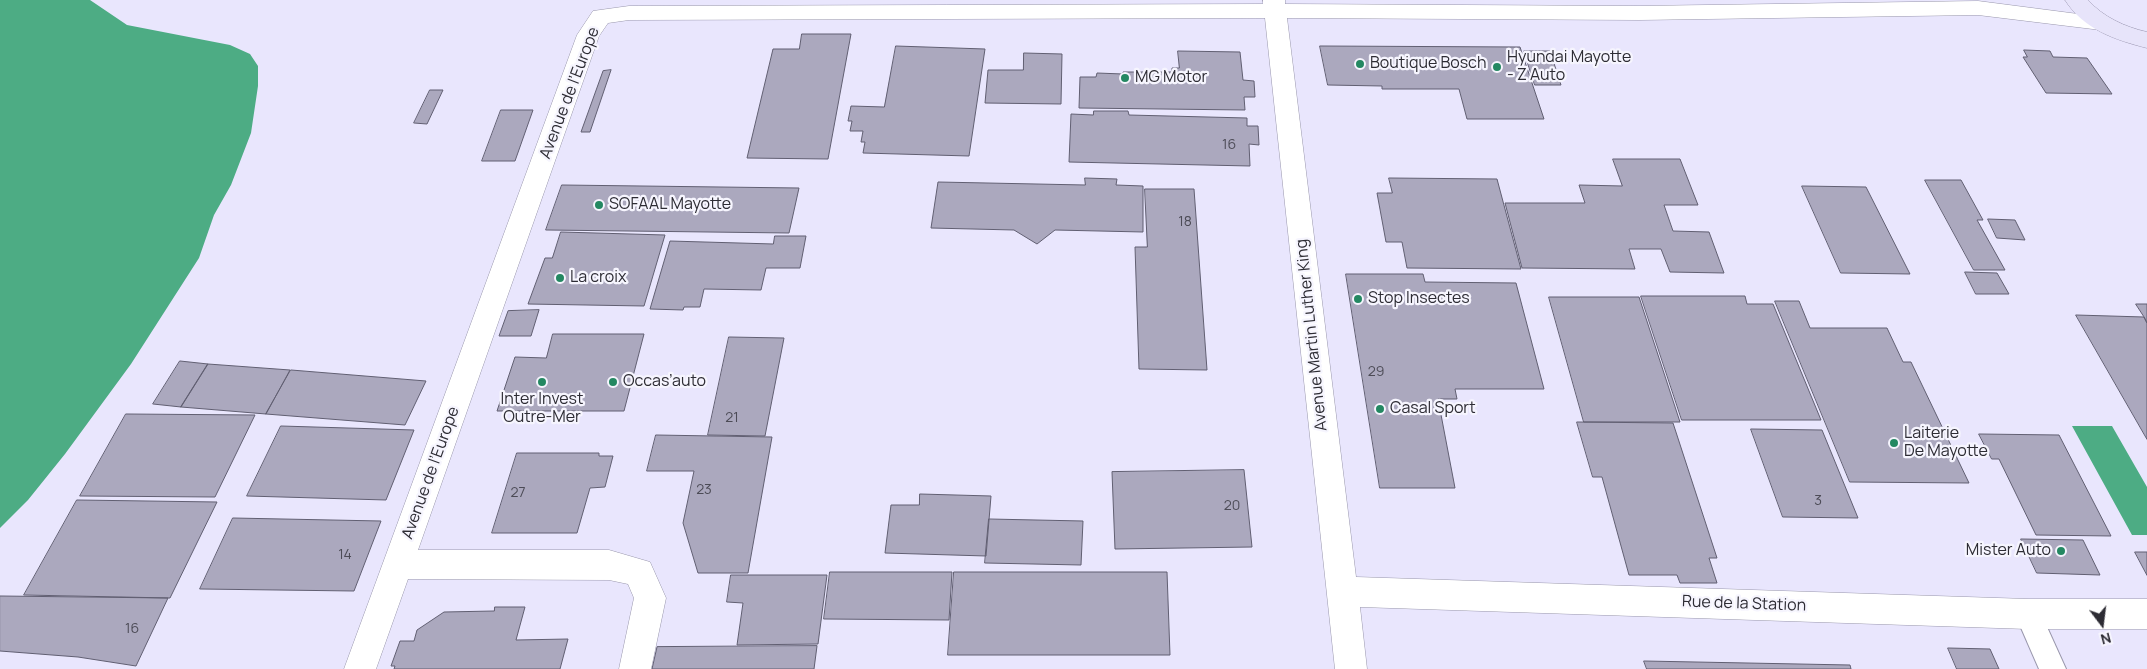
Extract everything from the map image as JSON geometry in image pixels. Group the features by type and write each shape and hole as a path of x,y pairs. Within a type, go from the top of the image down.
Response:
{"main road":[{"path":"2076,0 2086,12 2108,27 2147,59"},
{"path":"2108,27 2147,40"}],"street":[{"name":"Avenue de l’Europe","path":"1978,8 2019,0"},
{"name":"Avenue de l’Europe","path":"360,669 588,35 601,16 629,12 1275,5 1639,13 1978,8 2108,27"},
{"name":"Avenue Martin Luther King","path":"1275,5 1351,669"},
{"name":"Avenue de l’Europe","path":"399,564 609,564 639,572 650,598 635,669"},
{"name":"Rue de la Station","path":"1341,590 2028,614 2147,614"}],"lane":[{"path":"2028,614 2053,669"}],"shaded area":[{"path":"0,0 90,0 127,25 230,45 250,54 258,66 258,86 251,133 231,185 214,215 199,258 131,364 65,454 28,500 0,528"},
{"path":"2072,426 2112,426 2147,487 2147,535 2132,535"}],"building":[{"path":"802,34 851,34 828,159 747,158 773,49 799,49"},
{"path":"896,46 985,49 969,156 863,153 865,142 861,142 863,131 850,131 852,121 848,121 851,106 884,107"},
{"path":"1320,46 1520,47 1544,119 1467,119 1459,89 1382,89 1382,86 1328,85"},
{"path":"2024,50 2050,51 2053,57 2087,58 2112,94 2046,93 2023,57 2027,57"},
{"path":"1178,51 1240,52 1243,80 1254,81 1255,97 1244,97 1245,110 1079,108 1080,77 1096,77 1097,73 1172,72 1172,68 1179,68"},
{"path":"1524,51 1550,51 1561,85 1535,85"},
{"path":"1024,53 1062,54 1061,104 985,103 988,70 1023,70"},
{"path":"611,70 590,132 581,132 603,71"},
{"path":"430,90 443,90 427,124 414,123"},
{"path":"501,110 533,110 515,161 482,161"},
{"path":"1094,111 1128,111 1129,115 1247,118 1247,126 1258,126 1259,145 1249,144 1250,166 1069,162 1071,114 1093,115"},
{"path":"1613,159 1680,159 1698,205 1664,205 1673,231 1709,232 1724,273 1670,272 1661,249 1629,249 1635,269 1522,268 1505,203 1585,203 1579,185 1622,186"},
{"path":"1085,178 1117,179 1116,185 1143,186 1143,232 1055,230 1037,244 1014,230 931,228 938,182 1085,185"},
{"path":"1389,178 1497,179 1521,269 1407,268 1402,242 1386,242 1377,193 1392,193"},
{"path":"1925,180 1961,180 1983,220 1977,220 2005,270 1974,270"},
{"path":"562,185 799,188 789,233 546,230"},
{"path":"1802,186 1866,187 1910,274 1841,273"},
{"path":"1145,189 1194,189 1207,370 1139,369 1135,247 1147,247"},
{"path":"1988,219 2015,220 2025,240 1997,238"},
{"path":"561,232 665,235 644,306 528,304 545,258 552,258"},
{"path":"775,236 806,236 800,268 766,268 761,290 704,289 700,307 684,307 683,310 650,309 670,241 773,244"},
{"path":"1965,272 1997,273 2009,294 1976,294"},
{"path":"1346,274 1423,274 1425,282 1516,283 1544,389 1455,389 1457,399 1438,399 1455,488 1380,488"},
{"path":"1641,296 1745,296 1747,304 1773,304 1821,420 1682,420"},
{"path":"1549,297 1639,297 1680,422 1584,422"},
{"path":"1775,301 1799,301 1810,328 1887,328 1903,362 1911,362 1969,483 1850,482"},
{"path":"2136,304 2147,304 2147,323 2144,317"},
{"path":"539,310 531,336 499,336 508,311"},
{"path":"2076,315 2144,317 2147,323 2147,439"},
{"path":"553,334 644,334 624,411 497,411 515,357 546,358"},
{"path":"729,337 784,338 765,436 708,435"},
{"path":"180,361 208,364 181,407 153,404"},
{"path":"208,364 290,370 266,414 181,407"},
{"path":"291,370 426,381 405,425 266,414"},
{"path":"126,414 255,415 215,497 80,496"},
{"path":"1577,422 1673,423 1717,558 1709,558 1717,583 1680,583 1677,575 1629,575 1602,477 1593,477"},
{"path":"281,426 414,430 386,500 247,496"},
{"path":"1751,429 1822,430 1858,518 1783,517"},
{"path":"1979,434 2059,435 2111,536 2036,535 1999,459 1992,459"},
{"path":"656,435 772,437 748,573 698,573 683,523 694,471 647,471"},
{"path":"517,453 599,453 599,456 613,456 605,487 590,488 577,533 492,533"},
{"path":"1244,470 1252,547 1115,549 1112,472"},
{"path":"920,494 991,496 986,556 885,553 891,505 919,505"},
{"path":"77,500 217,502 170,598 24,595"},
{"path":"233,518 381,521 354,591 200,589"},
{"path":"989,519 1083,521 1081,565 985,563"},
{"path":"2021,539 2083,540 2100,575 2037,573"},
{"path":"2135,552 2147,552 2147,575"},
{"path":"830,572 952,572 949,620 824,619"},
{"path":"954,572 1167,572 1170,655 948,655"},
{"path":"731,575 827,575 818,644 737,645 743,603 727,602"},
{"path":"0,596 168,598 136,666 78,657 0,651"},
{"path":"495,607 525,607 516,640 568,639 560,669 394,669 395,666 391,666 400,641 414,641 417,630 444,612 494,611"},
{"path":"817,646 814,669 652,669 657,647"},
{"path":"1948,648 1990,649 1999,669 1957,669"},
{"path":"1644,661 1850,665 1851,669 1647,669"}],"place":[{"name":"Boutique Bosch","path":"1360,64"},
{"name":"Hyundai Mayotte - Z Auto","path":"1497,67"},
{"name":"MG Motor","path":"1125,78"},
{"name":"SOFAAL Mayotte","path":"599,205"},
{"name":"La croix","path":"560,278"},
{"name":"Stop Insectes","path":"1358,299"},
{"name":"Inter Invest Outre-Mer","path":"542,382"},
{"name":"Occas’auto","path":"613,382"},
{"name":"Casal Sport","path":"1380,409"},
{"name":"Laiterie De Mayotte","path":"1894,443"},
{"name":"Mister Auto","path":"2061,551"}]}
